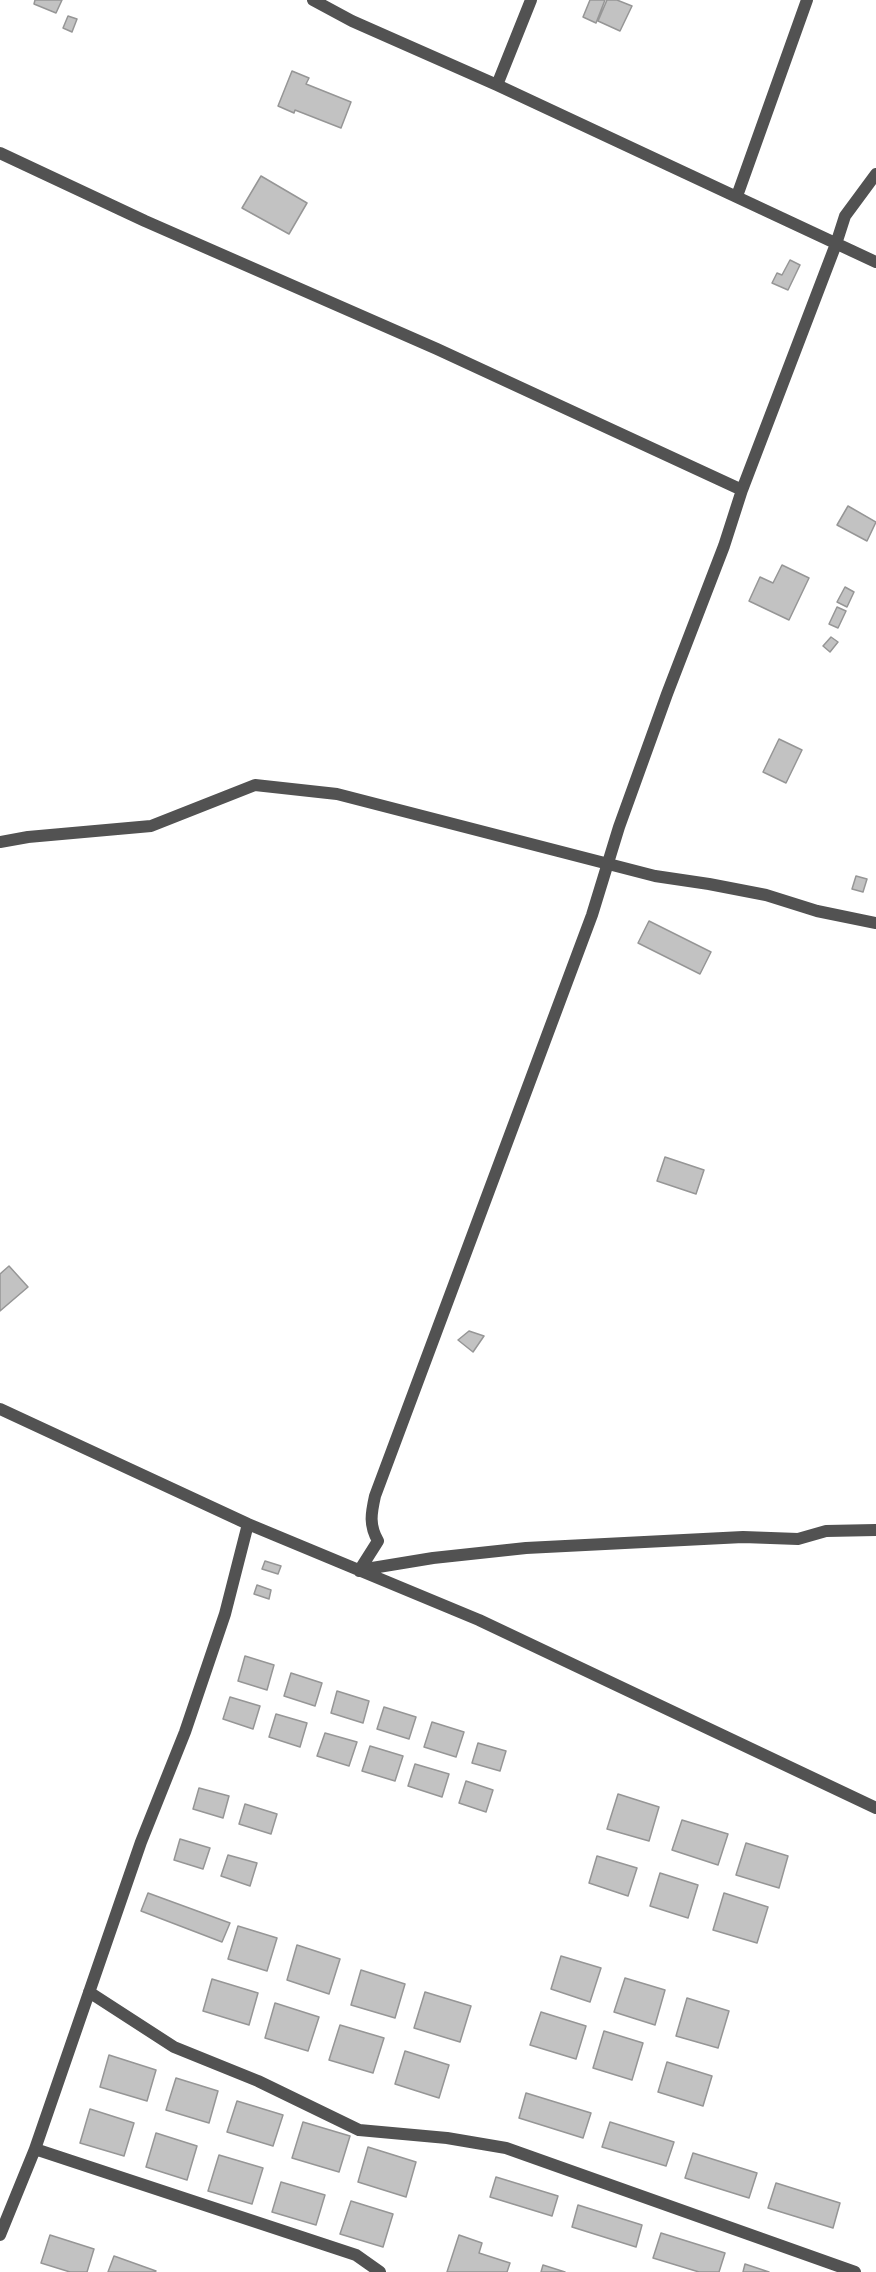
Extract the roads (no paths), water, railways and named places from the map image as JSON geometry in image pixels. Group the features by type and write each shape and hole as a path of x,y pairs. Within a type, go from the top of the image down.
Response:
{"street":[{"path":"313,0 352,21 497,85 876,262"},
{"path":"497,85 531,0"},
{"path":"737,196 807,0"},
{"path":"0,153 145,221 437,349 742,490"},
{"path":"359,1570 378,1541 372,1530 370,1517 375,1496 420,1378 445,1304 479,1222 609,863 619,827 667,694 724,546 742,490 845,216 876,174"},
{"path":"0,842 28,837 151,826 255,785 337,794 655,876 766,895 817,911 876,923"},
{"path":"0,1409 248,1524 479,1620 876,1808"},
{"path":"0,2235 35,2149 141,1842 185,1732 225,1614 248,1524"},
{"path":"359,1570 433,1558 526,1548 743,1537 798,1539 826,1531 876,1530"},
{"path":"89,1992 174,2047 258,2081 359,2130 447,2138 506,2148 855,2272"},
{"path":"35,2149 356,2255 380,2272"}]}
